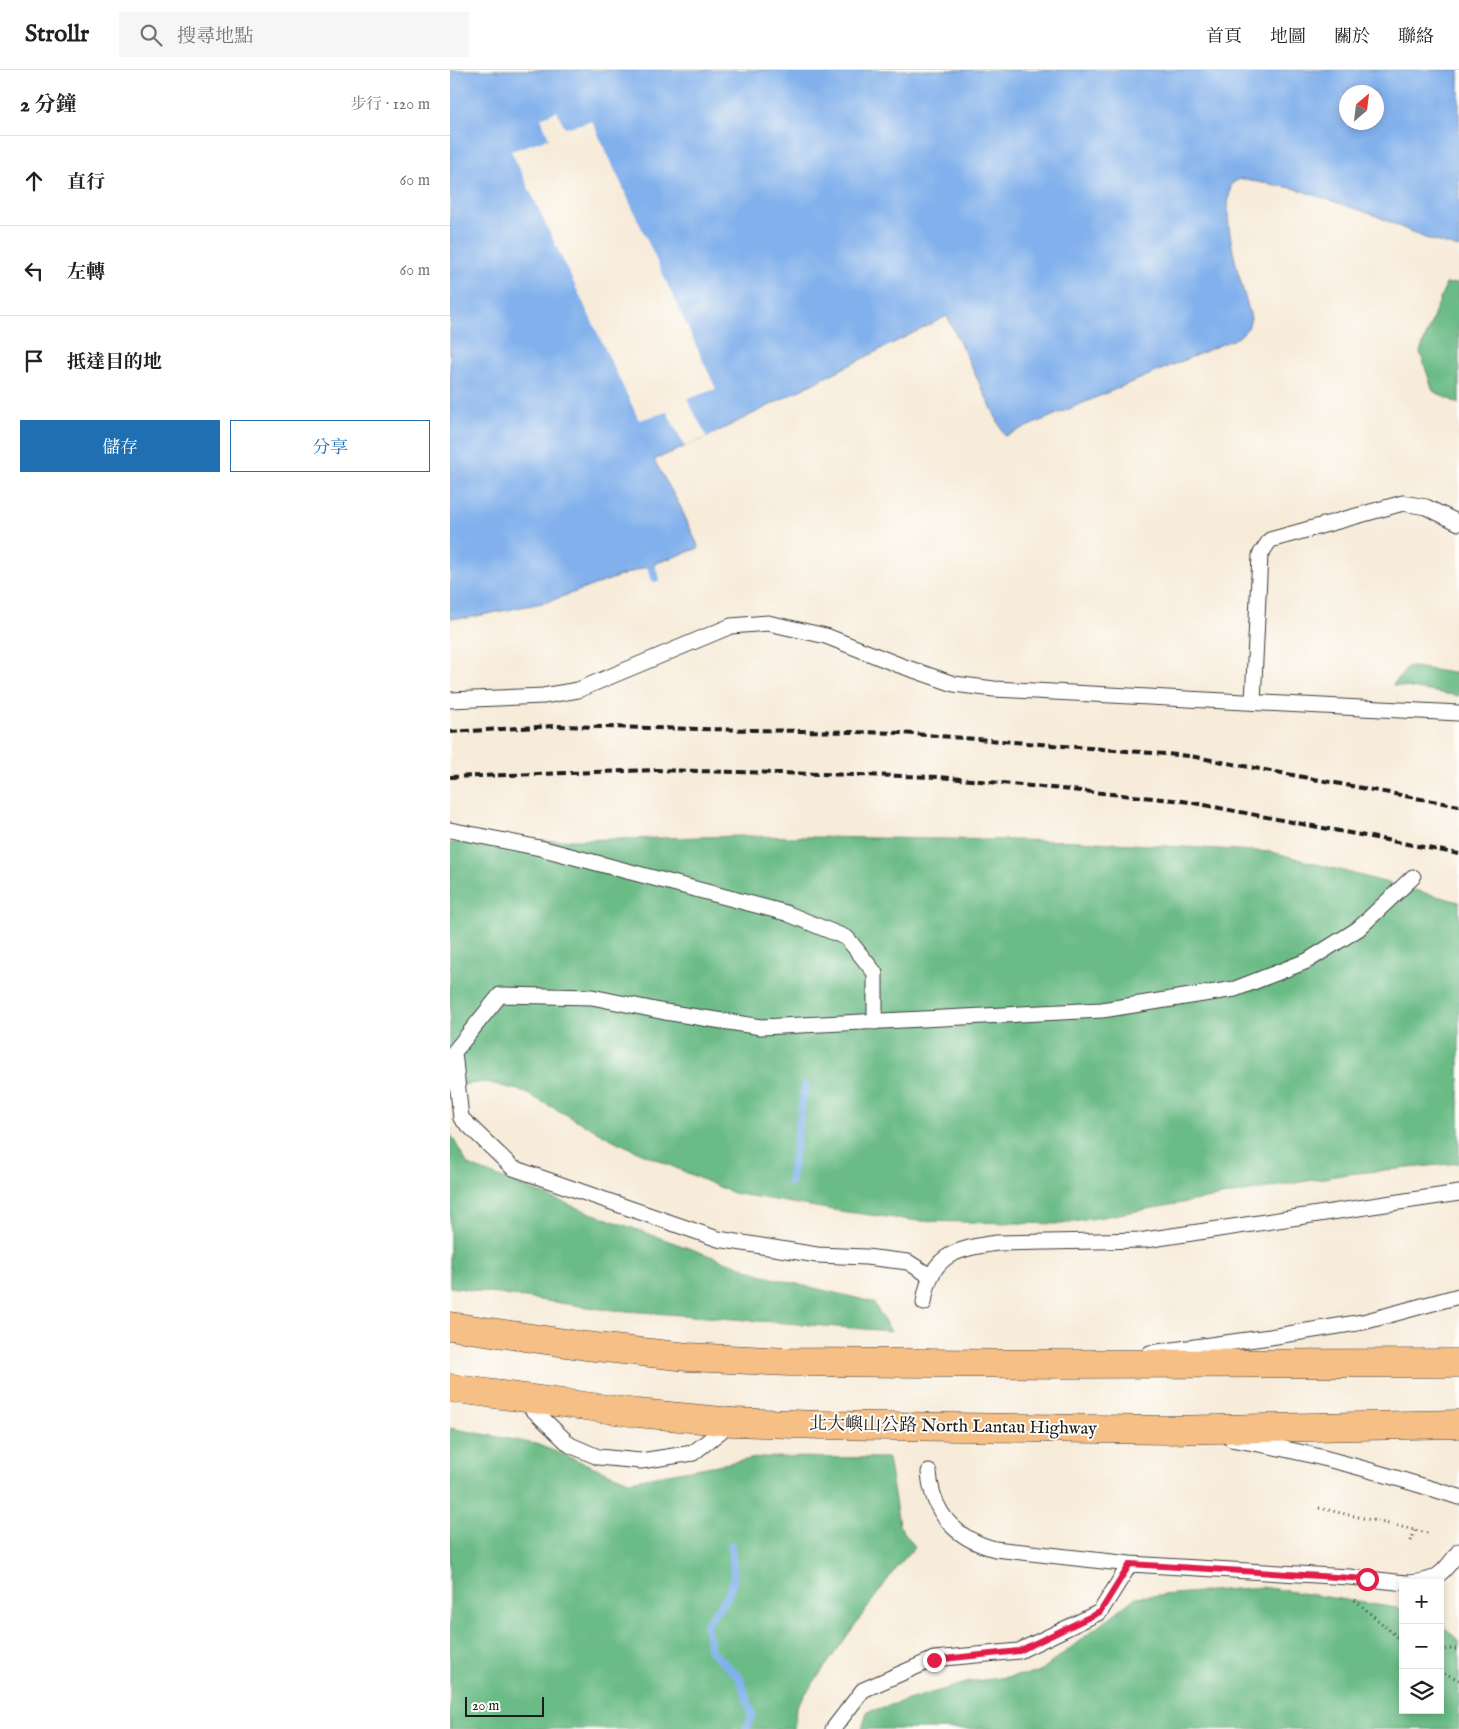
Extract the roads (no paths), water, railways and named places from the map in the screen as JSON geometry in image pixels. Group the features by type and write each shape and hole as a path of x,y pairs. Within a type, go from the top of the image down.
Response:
{"highway":[{"path":"450,1326 586,1346 688,1357 789,1362 1064,1364 1459,1363"},
{"name":"北大嶼山公路 North Lantau Highway","path":"450,1388 637,1413 733,1422 1167,1430 1459,1424"}],"lane":[{"path":"1253,702 1260,555 1270,540 1403,503 1426,507 1459,523"},
{"path":"450,700 543,696 578,690 732,626 768,623 826,636 899,665 954,684 994,689 1459,713"},
{"path":"450,830 540,848 786,913 847,938 875,973 875,1022"},
{"path":"930,1276 908,1262 866,1257 818,1255 718,1239 513,1168 461,1118 454,1052 500,995 592,997 665,1012 760,1026 1102,1010 1235,989 1307,961 1358,929 1414,877"},
{"path":"924,1303 930,1276 940,1262 955,1251 976,1246 997,1243 1145,1240 1459,1193"},
{"path":"1064,1364 1270,1337 1363,1322 1459,1296"},
{"path":"521,1398 570,1445 598,1457 641,1461 693,1453 733,1422"},
{"path":"1167,1430 1270,1445 1351,1465 1459,1497"},
{"path":"929,1472 930,1490 946,1521 964,1536 979,1545 995,1549 1130,1564 1399,1582"},
{"path":"1430,1579 1436,1577 1448,1567 1459,1551"},
{"path":"833,1729 863,1690 934,1660 1019,1651 1100,1612 1130,1564"}],"water":[{"path":"450,70 1459,70 1459,248 1425,238 1374,215 1293,188 1240,179 1232,183 1228,214 1237,269 1251,318 1248,328 1239,337 1005,436 947,316 707,437 654,460 680,506 699,548 547,602 467,618 450,618"}],"waterway":[{"path":"651,566 655,578"},
{"path":"790,1182 805,1085"},
{"path":"731,1546 734,1578 727,1597 706,1624 711,1651 740,1678 752,1715 746,1729"}],"railway":[{"path":"450,732 555,726 901,733 1190,756 1459,806"},
{"path":"450,777 655,770 940,777 1183,801 1459,854"}]}
